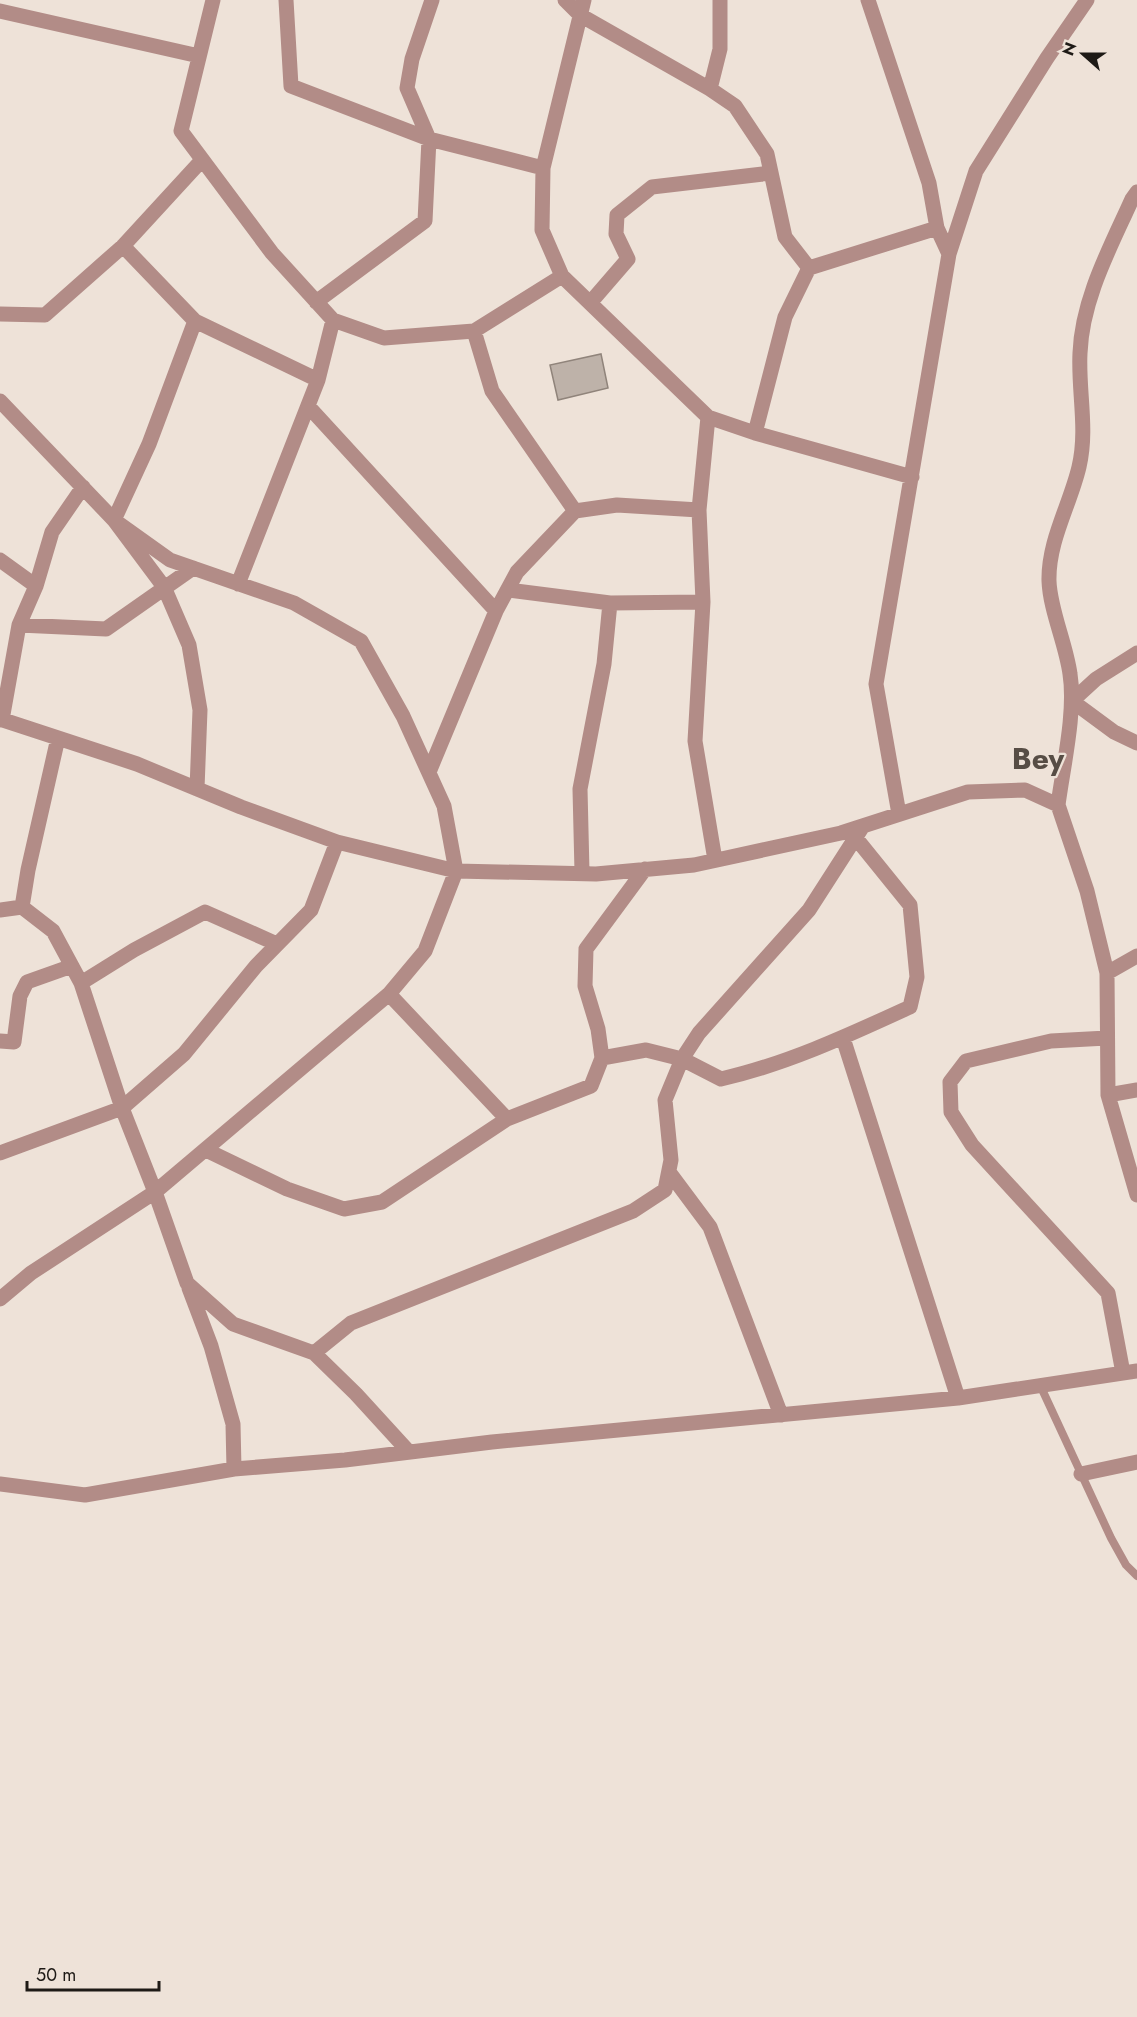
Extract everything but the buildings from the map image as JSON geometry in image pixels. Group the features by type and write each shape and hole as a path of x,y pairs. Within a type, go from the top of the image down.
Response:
{"street":[{"path":"213,0 181,131 272,253 333,320 384,338 474,331 562,276"},
{"path":"286,0 291,86 429,139 543,168"},
{"path":"316,302 425,221 429,139 407,88 412,59 432,0"},
{"path":"565,0 582,7 735,106 767,154 785,237 809,268"},
{"path":"710,89 720,49 720,0"},
{"path":"868,0 929,183 937,228 949,254"},
{"path":"899,814 876,684 949,254 976,171 1047,58 1087,0"},
{"path":"582,7 543,168 542,230 562,276 708,417 755,433 912,477"},
{"path":"0,11 199,56"},
{"path":"0,314 45,315 123,246 202,160"},
{"path":"590,303 628,259 616,234 617,215 652,187 771,173"},
{"path":"1137,192 1125,214 1087,304 1080,352 1084,428 1082,448 1077,475 1053,547 1049,583 1069,668 1072,702 1058,806 1087,891 1107,973 1108,1095 1137,1195"},
{"path":"755,433 785,317 809,268 937,228"},
{"path":"123,246 195,321 318,380"},
{"path":"238,584 318,380 333,320"},
{"path":"114,520 149,444 195,321"},
{"path":"474,331 492,391 575,511"},
{"path":"0,401 114,520 164,587 189,645 193,666 200,710 197,789"},
{"path":"308,406 496,611"},
{"path":"708,417 699,510 704,602 695,741 716,860"},
{"path":"83,488 52,532 36,586 19,625 1,719 137,764 241,807 337,842 456,871 596,874 694,865 841,833 859,832 899,814 968,792 1025,790 1058,806"},
{"path":"429,772 496,611 518,572 575,511 617,505 699,510"},
{"path":"0,1299 31,1273 155,1192 389,994 425,951 456,871 444,806 403,716 361,641 294,603 170,560 114,520"},
{"path":"0,560 36,586"},
{"path":"19,625 106,628 193,568"},
{"path":"508,590 610,603 704,602"},
{"path":"582,872 580,789 604,664 610,603"},
{"path":"1072,702 1096,679 1137,653"},
{"path":"1072,702 1114,732 1137,743"},
{"path":"22,907 28,870 58,738"},
{"path":"602,1058 646,1050 682,1059 721,1079 759,1071 843,1038 910,1006 917,977 910,905 859,832"},
{"path":"314,1353 351,1323 633,1211 665,1190 671,1160 665,1100 682,1059 699,1033 809,910 859,832"},
{"path":"0,1153 122,1108 184,1054 256,966 311,909 337,842"},
{"path":"206,1150 287,1189 344,1209 382,1202 507,1119 591,1086 602,1058 598,1029 585,986 586,949 645,869"},
{"path":"0,910 22,907 53,931 81,982 122,1108 211,1346 233,1424 234,1469"},
{"path":"81,982 134,950 205,912 278,944"},
{"path":"1107,973 1137,956"},
{"path":"0,1041 14,1042 20,996 27,982 72,966"},
{"path":"389,994 507,1119"},
{"path":"843,1038 958,1398"},
{"path":"0,1484 85,1495 234,1469 345,1460 958,1398 1130,1372 1108,1293 972,1145 951,1112 950,1082 966,1061 1051,1041 1107,1038"},
{"path":"1108,1095 1137,1090"},
{"path":"669,1172 710,1227 780,1415"},
{"path":"187,1283 233,1324 314,1353 356,1394 409,1452"},
{"path":"1081,1474 1137,1462"}],"lane":[{"path":"1040,1385 1111,1538 1126,1566 1137,1576"}],"district":[{"name":"Bey","path":"1038,759"}]}
